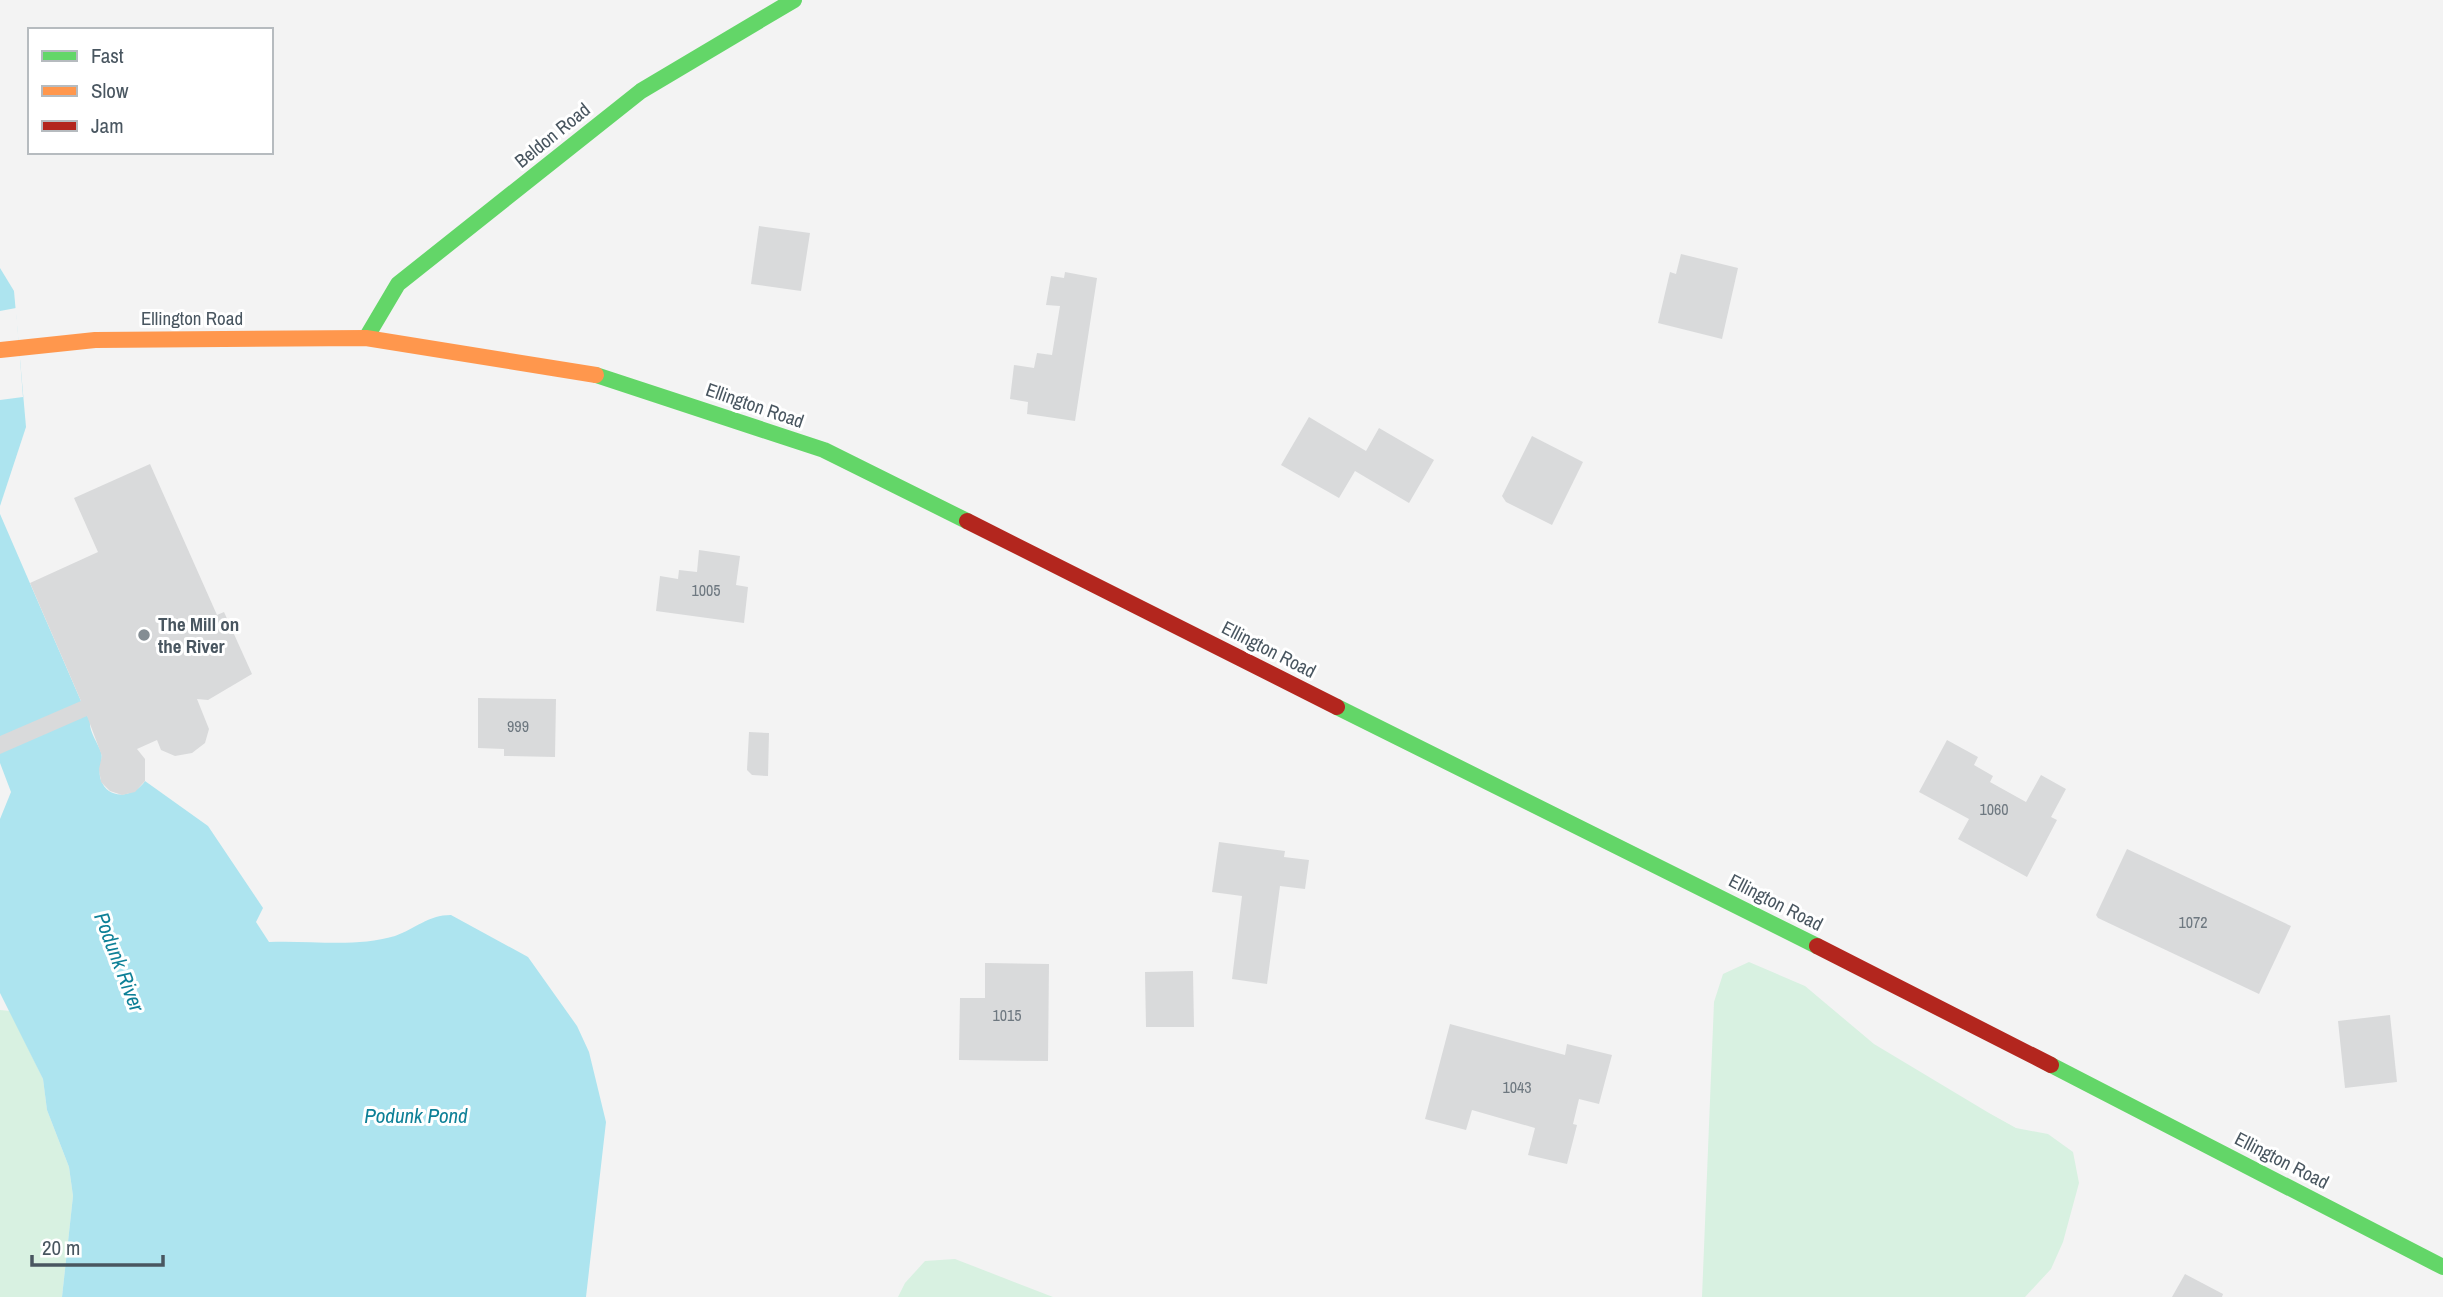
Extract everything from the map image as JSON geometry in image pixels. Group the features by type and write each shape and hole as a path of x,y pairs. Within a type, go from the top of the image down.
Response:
{"main road":[{"name":"Beldon Road","path":"366,338 398,284 641,91 794,0"},
{"name":"Ellington Road","path":"0,350 94,340 366,338 607,377 824,450 1905,990 2443,1267"}],"green space":[{"path":"1749,962 1805,986 1874,1044 1989,1113 2016,1128 2048,1134 2073,1152 2079,1183 2063,1242 2051,1269 2025,1297 1702,1297 1714,1002 1723,974"},
{"path":"0,1010 10,1011 43,1079 47,1110 69,1167 73,1196 62,1297 0,1297"},
{"path":"955,1259 1053,1297 898,1297 905,1283 925,1261"}],"water":[{"path":"0,268 14,291 26,427 0,506"},
{"name":"Podunk Pond","path":"0,514 90,722 101,752 100,776 104,787 115,794 129,793 145,781 208,826 263,908 256,922 269,942 348,943 380,940 435,917 451,915 528,957 577,1026 589,1052 606,1122 586,1297 62,1297 73,1196 69,1167 47,1110 43,1079 0,993 0,819 11,792 0,763"}],"pier":[{"path":"16,308 23,397 0,400 0,311"}],"building":[{"path":"759,226 810,233 801,291 751,284"},
{"path":"1681,254 1738,268 1722,339 1658,323 1670,272 1676,274"},
{"path":"1065,272 1097,278 1075,421 1027,414 1028,402 1010,399 1014,365 1034,368 1037,353 1052,355 1060,306 1046,305 1051,276 1064,278"},
{"path":"1309,417 1366,451 1379,428 1434,460 1409,503 1355,471 1339,498 1281,465"},
{"path":"1532,436 1583,462 1552,525 1506,502 1502,496"},
{"name":"The Mill on the River","path":"150,464 217,615 224,612 252,674 208,700 197,699 209,729 205,743 192,753 175,756 161,750 157,740 137,749 145,759 145,781 135,792 122,795 110,791 101,782 99,769 102,756 87,716 0,754 0,736 81,701 30,583 98,552 74,498"},
{"path":"699,550 740,556 736,585 748,587 744,623 656,611 660,576 678,579 679,570 697,572"},
{"path":"478,698 556,699 555,757 504,756 504,749 478,748"},
{"path":"749,732 769,733 768,776 752,775 747,770"},
{"path":"1947,740 1978,757 1974,765 1993,776 1990,782 2026,802 2041,775 2066,789 2051,817 2057,820 2027,877 1958,839 1969,819 1919,792"},
{"path":"1219,842 1285,851 1284,857 1309,860 1305,889 1280,886 1267,984 1232,979 1242,896 1212,892"},
{"path":"2127,849 2291,926 2259,994 2098,918 2096,915"},
{"path":"985,963 1049,964 1048,1061 959,1060 960,998 985,998"},
{"path":"1193,971 1194,1027 1146,1027 1145,972"},
{"path":"2390,1015 2397,1082 2345,1088 2338,1021"},
{"path":"1450,1024 1565,1055 1567,1044 1612,1055 1599,1104 1579,1099 1573,1124 1577,1125 1567,1164 1528,1155 1535,1128 1472,1110 1466,1130 1425,1119"},
{"path":"2185,1274 2223,1294 2222,1297 2172,1297"}],"traffic: fast":[{"path":"366,338 398,284 641,91 794,0"},
{"path":"596,375 824,450 967,521"},
{"path":"1337,707 1817,946"},
{"path":"2051,1065 2443,1267"}],"traffic: slow":[{"path":"0,350 95,340 366,338 596,375"}],"traffic: jam":[{"path":"967,521 1337,707"},
{"path":"1817,946 2051,1065"}],"place":[{"name":"The Mill on the River","path":"144,635"}],"water label":[{"name":"Podunk River","path":"119,962"}]}
